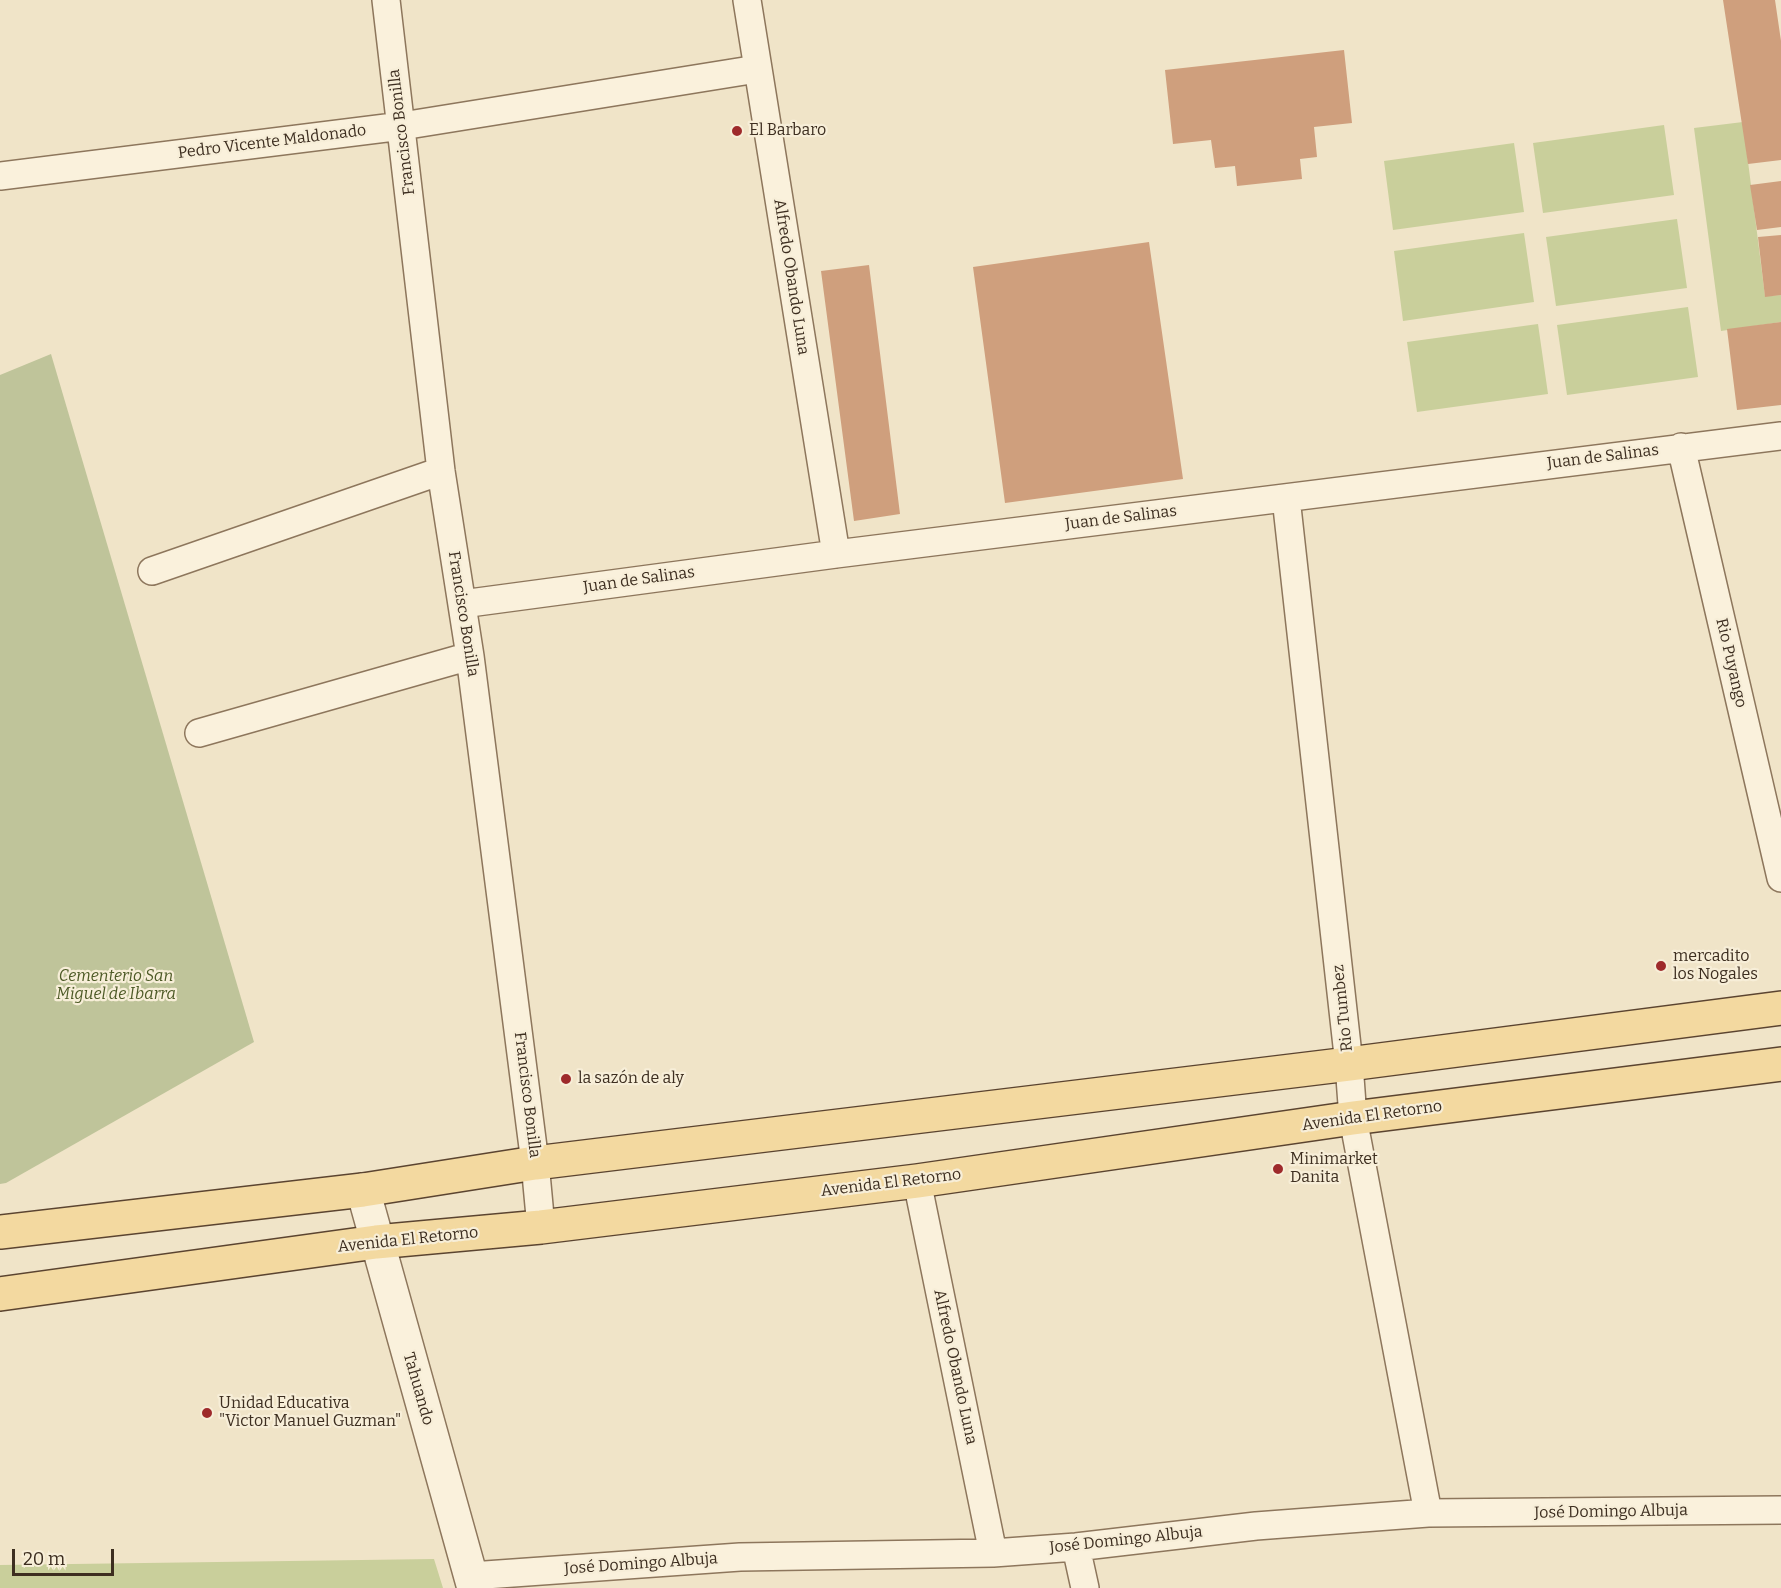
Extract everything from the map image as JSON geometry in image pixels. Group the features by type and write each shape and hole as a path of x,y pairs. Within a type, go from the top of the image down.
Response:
{"main road":[{"path":"0,1232 363,1190 536,1163 1349,1064 1781,1008"},
{"name":"Avenida El Retorno","path":"0,1294 376,1242 540,1227 916,1181 1353,1118 1781,1064"}],"street":[{"name":"Francisco Bonilla","path":"386,0 441,471 470,656 536,1163 540,1227"},
{"name":"Alfredo Obando Luna","path":"747,0 836,554"},
{"name":"Pedro Vicente Maldonado","path":"0,176 402,126 757,69"},
{"name":"Juan de Salinas","path":"462,604 836,554 1781,436"},
{"name":"Rio Puyango","path":"1682,447 1781,878"},
{"path":"152,571 441,471"},
{"name":"Rio Tumbez","path":"1286,498 1349,1064 1353,1118 1428,1514"},
{"path":"200,733 470,656"},
{"name":"Alfredo Obando Luna","path":"916,1181 993,1553"},
{"name":"Tahuando","path":"363,1190 472,1582"},
{"name":"José Domingo Albuja","path":"472,1582 740,1557 993,1553 1077,1547 1256,1526 1428,1514 1781,1510"},
{"path":"1077,1547 1085,1588"}],"green space":[{"path":"1743,122 1765,296 1781,295 1781,322 1721,331 1694,128"},
{"path":"1664,125 1674,195 1543,213 1533,143"},
{"path":"1514,143 1524,212 1393,230 1384,161"},
{"path":"1677,219 1687,288 1556,306 1546,237"},
{"path":"1524,233 1534,302 1403,321 1394,251"},
{"path":"1688,307 1698,377 1567,395 1557,325"},
{"path":"1538,324 1548,394 1417,412 1407,342"},
{"name":"Cementerio San Miguel de Ibarra","path":"51,354 254,1042 6,1183 0,1184 0,375"},
{"path":"434,1559 443,1588 0,1588 0,1565"}],"building":[{"path":"1723,0 1775,0 1781,41 1781,160 1748,164"},
{"path":"1344,50 1352,123 1314,127 1317,157 1300,159 1302,179 1237,186 1235,166 1215,168 1211,140 1173,144 1165,70"},
{"path":"1781,181 1781,227 1757,230 1750,185"},
{"path":"1781,235 1781,295 1765,297 1758,237"},
{"path":"1149,242 1183,479 1005,503 973,267"},
{"path":"869,265 900,514 854,521 821,271"},
{"path":"1781,322 1781,405 1737,410 1727,329"}],"place":[{"name":"El Barbaro","path":"737,131"},
{"name":"mercadito los Nogales","path":"1661,966"},
{"name":"la sazón de aly","path":"566,1079"},
{"name":"Minimarket Danita","path":"1278,1169"},
{"name":"Unidad Educativa \"Victor Manuel Guzman\"","path":"207,1413"}]}
